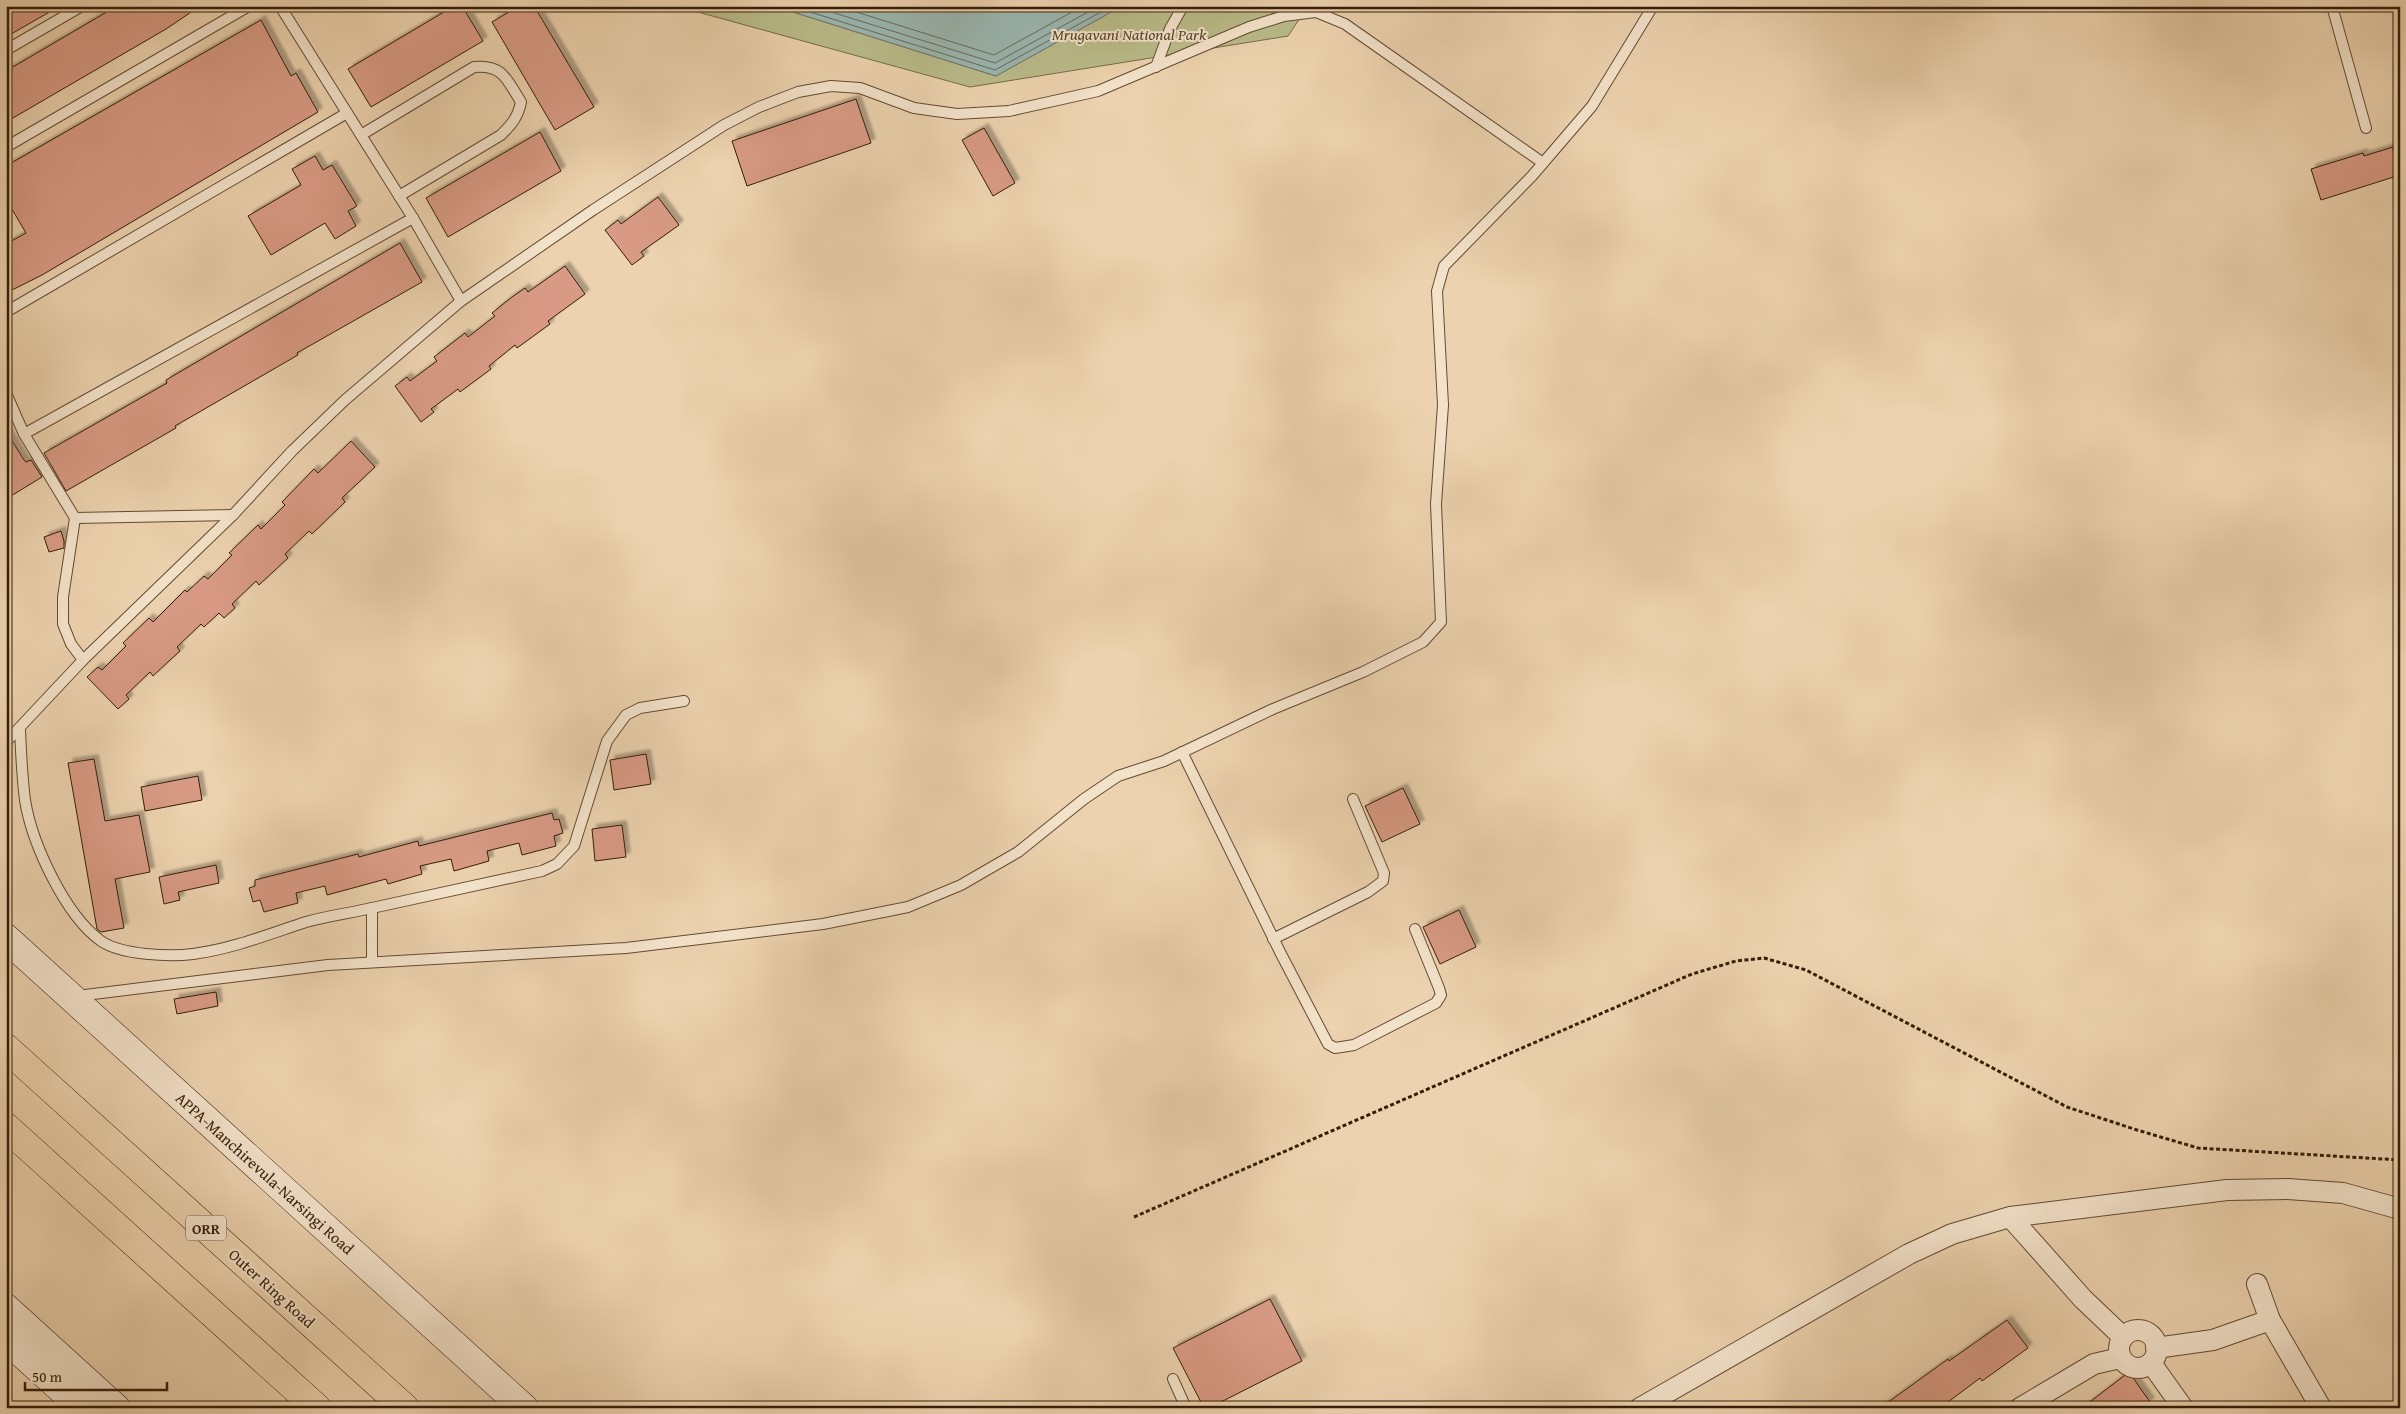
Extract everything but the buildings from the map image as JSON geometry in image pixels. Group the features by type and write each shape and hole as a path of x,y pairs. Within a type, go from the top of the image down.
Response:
{"highway":[{"name":"Outer Ring Road","path":"6,1048 405,1408"},
{"path":"6,1127 317,1408"}],"main road":[{"name":"APPA-Manchirevula-Narsingi Road","path":"6,938 524,1408"},
{"path":"6,1308 116,1408"},
{"path":"6,1339 82,1408"}],"street":[{"path":"1640,1408 1909,1254 1952,1234 2010,1217 2012,1219 2047,1211 2227,1190 2288,1189 2343,1193 2400,1209"},
{"path":"2012,1219 2083,1299 2123,1337"},
{"path":"2256,1284 2270,1320 2321,1408"},
{"path":"2183,1408 2154,1355 2155,1341 2145,1331 2131,1331 2123,1337 2119,1351 2120,1358 2130,1368 2137,1370 2154,1355 2213,1340 2270,1320"},
{"path":"2020,1408 2094,1364 2120,1358"}],"lane":[{"path":"6,50 82,6"},
{"path":"6,147 250,6"},
{"path":"280,6 413,218 461,301"},
{"path":"1156,67 1170,29 1183,6"},
{"path":"71,997 328,965 626,948 823,924 908,907 961,885 1018,852 1084,799 1118,776 1182,752 1273,709 1372,668 1423,642 1441,622 1436,504 1443,405 1437,291 1444,266 1543,163 1592,106 1652,6"},
{"path":"2332,6 2366,128"},
{"path":"6,742 83,660 233,515 292,451 345,400 461,301 593,210 724,125 759,106 798,92 831,86 860,88 914,108 957,114 1009,111 1098,91 1249,28 1284,16 1316,12 1345,24 1543,163"},
{"path":"361,135 474,68 487,66 504,75 521,102 518,115 511,126 501,135 399,196"},
{"path":"6,312 348,114"},
{"path":"24,434 413,218"},
{"path":"6,393 24,434 74,518 63,597 63,624 71,644 83,660"},
{"path":"74,518 233,515"},
{"path":"20,729 25,801 35,838 52,874 78,919 102,942 140,954 193,954 246,942 308,922 542,871 557,864 574,846 606,741 626,715 640,708 684,701"},
{"path":"1182,752 1273,939 1328,1044 1335,1048 1344,1048 1436,1003 1441,995 1415,929"},
{"path":"1273,939 1368,892 1383,882 1384,873 1353,799"},
{"path":"372,908 372,962"},
{"path":"1173,1379 1186,1408"}],"path":[{"path":"1134,1218 1692,974 1736,961 1764,958 1806,970 2067,1107 2137,1130 2198,1148 2400,1160"}],"green space":[{"name":"Mrugavani National Park","path":"676,6 774,6 996,76 1122,6 1308,6 1288,36 970,87"}],"water":[{"path":"774,6 1122,6 996,76"}]}
